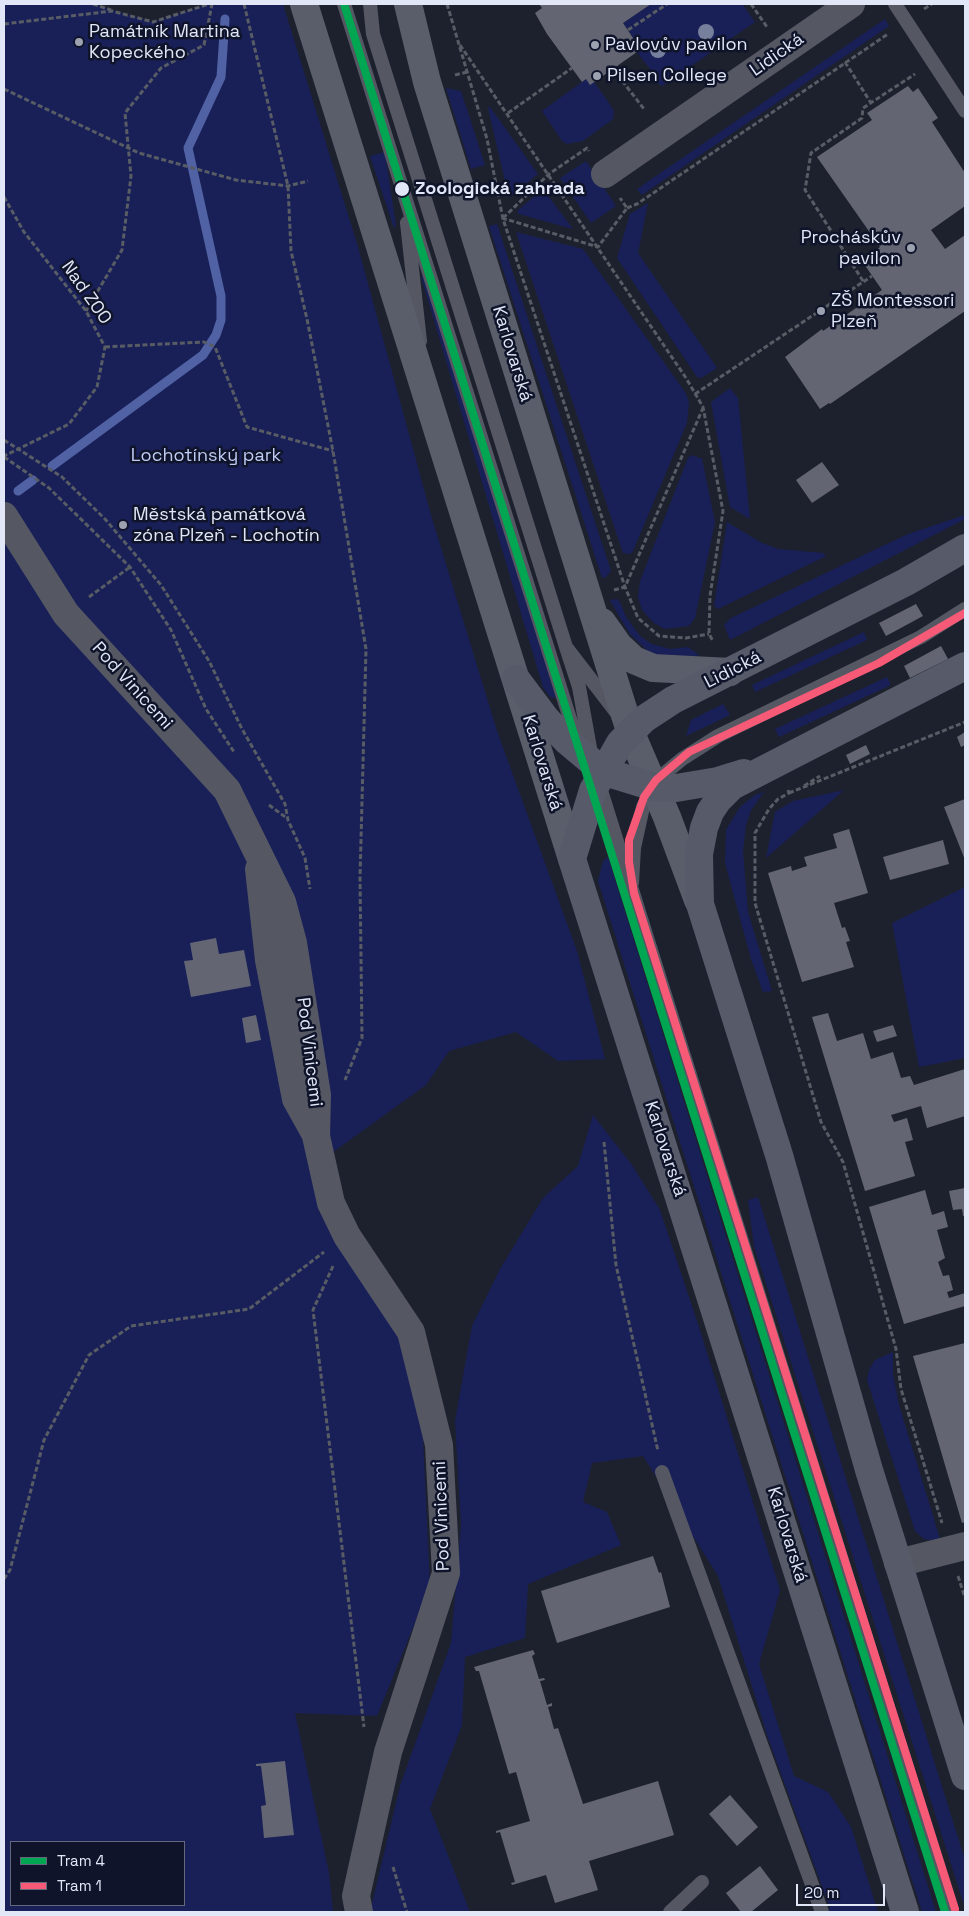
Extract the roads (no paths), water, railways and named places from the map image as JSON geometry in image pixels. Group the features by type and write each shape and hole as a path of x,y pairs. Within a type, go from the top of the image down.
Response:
{"main road":[{"name":"Karlovarská","path":"304,4 905,1912"},
{"name":"Karlovarská","path":"408,4 427,82 630,731 667,817 700,904 779,1156 898,1563 965,1776"},
{"name":"Lidická","path":"572,859 593,790 593,766 630,731 673,700 906,582 965,548"},
{"path":"587,596 603,625 619,646 634,660 653,668 730,672"},
{"path":"516,679 546,719 593,766 654,787 676,788 718,781 774,764 965,666"},
{"name":"Karlovarská","path":"700,904 700,842 710,812 718,800 732,786 774,764"}],"street":[{"name":"Lidická","path":"605,174 850,4"},
{"name":"Pod Vinicemi","path":"4,516 66,614 227,790 259,854 282,902 294,943 317,1094 316,1136 332,1203 346,1236 411,1332 439,1445 446,1573 388,1752 356,1896 359,1912"},
{"path":"898,1563 958,1549"}],"lane":[{"name":"Karlovarská","path":"344,4 403,190 593,766 952,1912"},
{"name":"Karlovarská","path":"364,4 579,687 593,766"},
{"name":"Karlovarská","path":"370,4 373,34"},
{"path":"894,4 965,111"},
{"name":"Karlovarská","path":"403,190 425,385"},
{"path":"631,891 638,821 658,778 682,759 718,736 921,637 965,609"},
{"name":"Karlovarská","path":"566,647 630,731"},
{"path":"662,1472 822,1912"},
{"path":"670,1912 702,1882"}],"waterway":[{"path":"52,466 203,355 216,335 221,320 221,296 188,148 221,77 225,19"},
{"path":"18,491 33,480"}],"tram line":[{"name":"4","path":"344,4 945,1912"},
{"name":"1","path":"955,1909 634,893 629,862 629,840 644,797 656,780 689,752 879,663 965,613"}],"place":[{"name":"Památník Martina Kopeckého","path":"79,42"},
{"name":"Pavlovův pavilon","path":"595,45"},
{"name":"Pilsen College","path":"597,76"},
{"name":"Zoologická zahrada","path":"402,189"},
{"name":"Procháskův pavilon","path":"911,248"},
{"name":"ZŠ Montessori Plzeň","path":"821,311"},
{"name":"Městská památková zóna Plzeň - Lochotín","path":"123,525"}],"park label":[{"name":"Lochotínský park","path":"206,456"}]}
